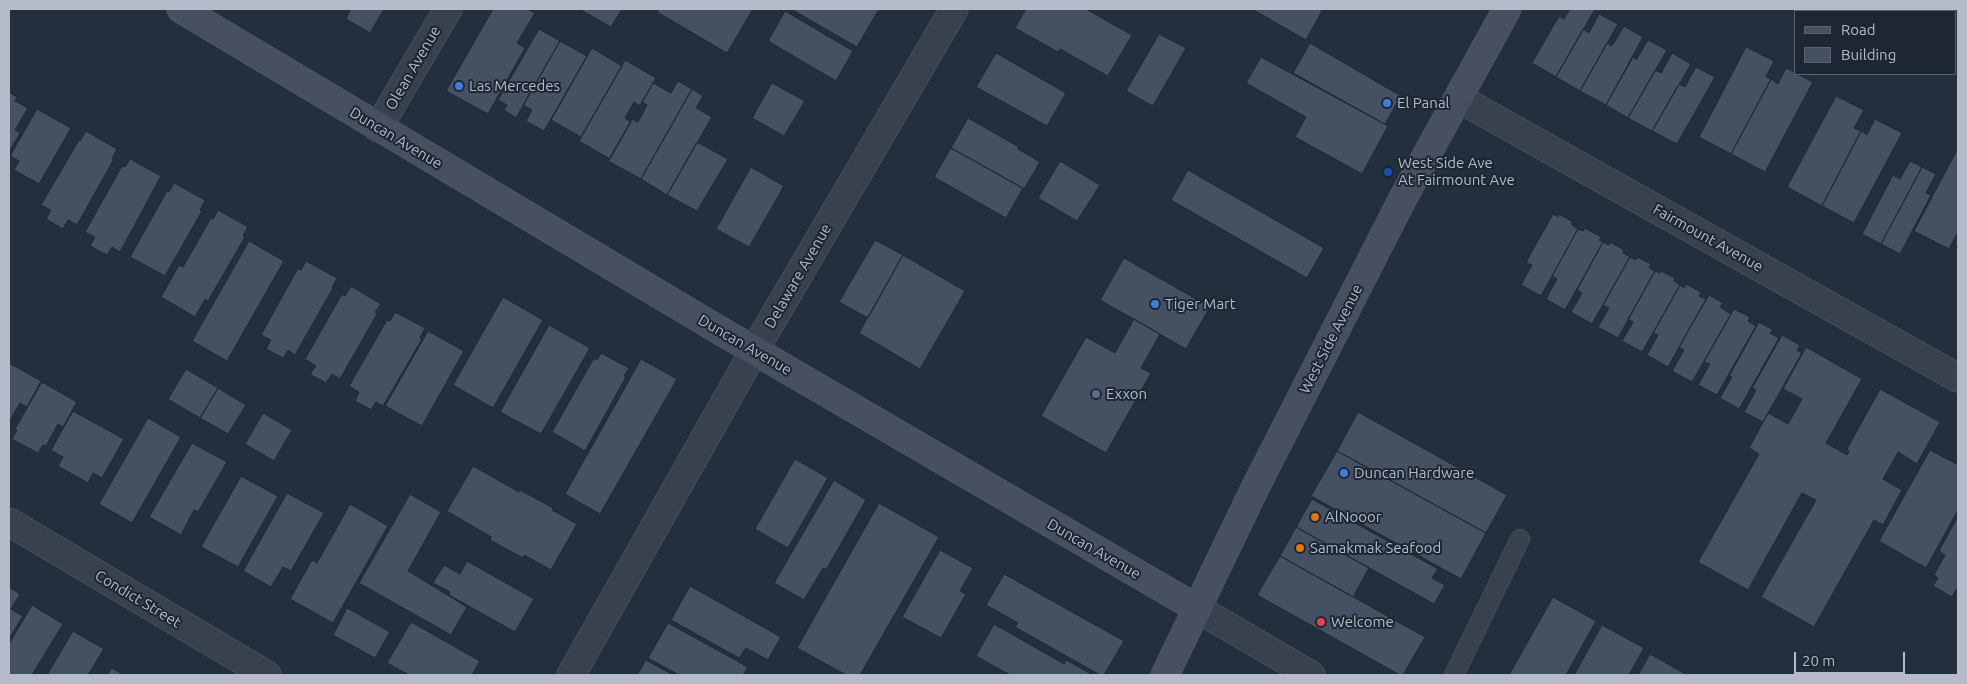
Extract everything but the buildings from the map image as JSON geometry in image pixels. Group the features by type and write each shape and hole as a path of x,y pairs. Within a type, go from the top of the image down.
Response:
{"main road":[{"name":"Duncan Avenue","path":"181,9 754,351 1198,609"},
{"name":"West Side Avenue","path":"1166,675 1265,468 1403,198 1507,9"}],"street":[{"name":"Olean Avenue","path":"378,128 448,9"},
{"name":"Delaware Avenue","path":"571,675 754,351 954,9"},
{"name":"Fairmount Avenue","path":"1458,98 1958,378"},
{"name":"Condict Street","path":"9,522 267,675"},
{"name":"Duncan Avenue","path":"1198,609 1311,675"}],"lane":[{"path":"1454,675 1520,539"}],"place":[{"name":"Las Mercedes","path":"459,86"},
{"name":"El Panal","path":"1387,103"},
{"name":"West Side Ave At Fairmount Ave","path":"1388,172"},
{"name":"Tiger Mart","path":"1155,304"},
{"name":"Exxon","path":"1096,394"},
{"name":"Duncan Hardware","path":"1344,473"},
{"name":"AlNooor","path":"1315,517"},
{"name":"Samakmak Seafood","path":"1300,548"},
{"name":"Welcome","path":"1321,622"}]}
